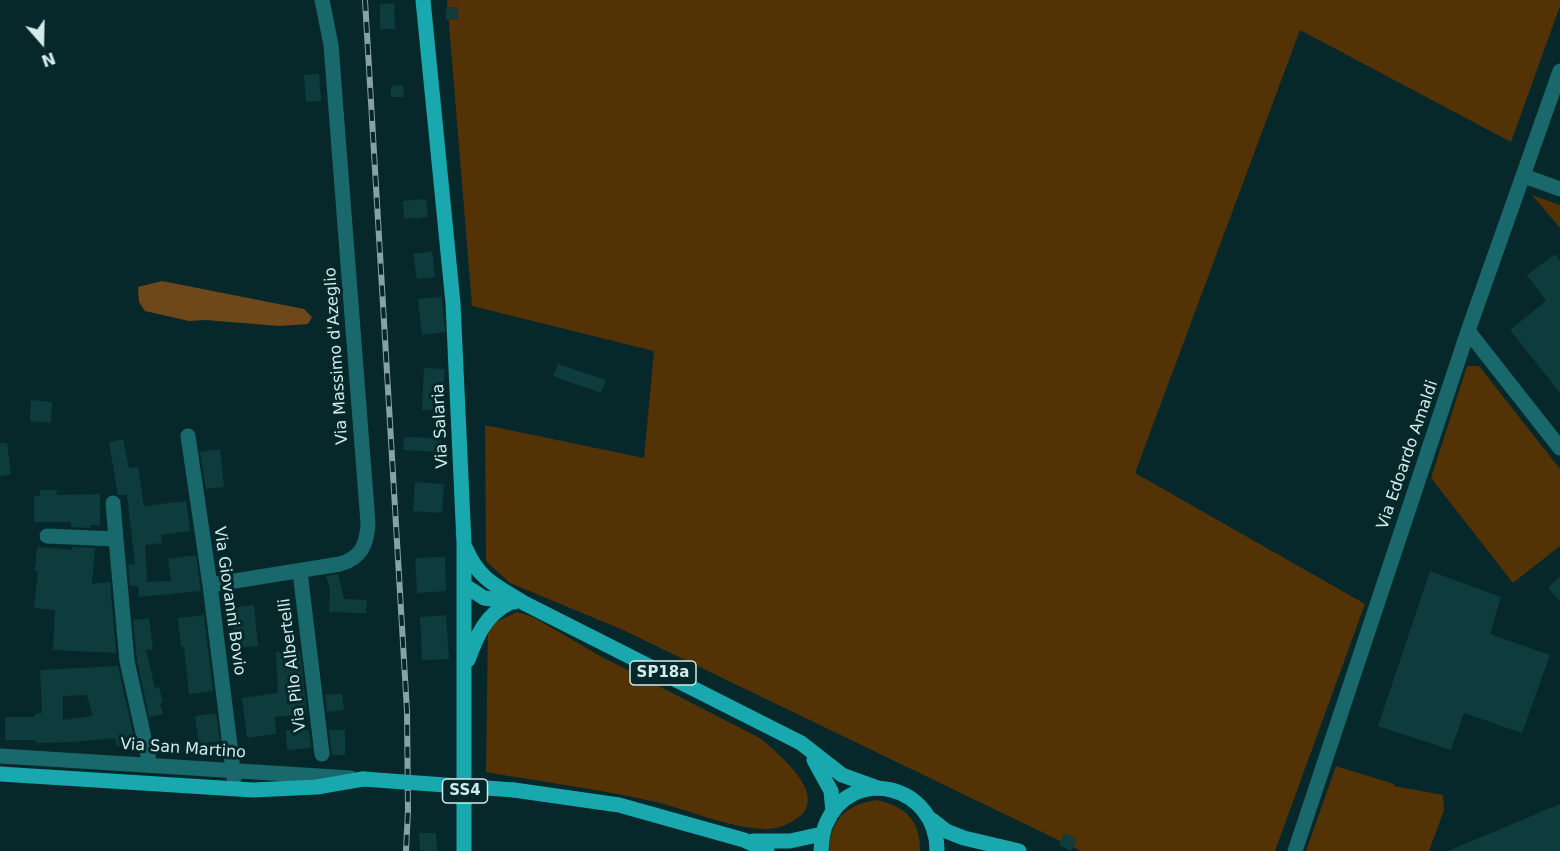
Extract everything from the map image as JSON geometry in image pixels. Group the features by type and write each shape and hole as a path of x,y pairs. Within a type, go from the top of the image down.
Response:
{"main road":[{"name":"Via Salaria","path":"423,0 453,303 464,543 464,851"},
{"path":"464,543 473,564 484,579 517,602"},
{"path":"464,585 484,579"},
{"path":"464,585 484,598 517,602"},
{"path":"465,668 485,623 495,611 517,602"},
{"name":"SP18a","path":"517,602 801,743 842,775 878,788"},
{"name":"SP18a","path":"801,743 828,782 833,801 832,812"},
{"path":"0,774 235,790 310,788 363,779 514,790 619,805 744,840 766,851"},
{"path":"821,851 822,834 832,812 845,799 861,791 878,788 894,790 910,796 932,820 946,831 964,838 1019,851"},
{"path":"932,820 937,837 937,851"},
{"path":"744,840 790,841 822,834"}],"street":[{"name":"Via Massimo d'Azeglio","path":"210,585 340,564 356,557 365,544 368,524 331,45 322,0"},
{"name":"Via Edoardo Amaldi","path":"1295,851 1468,331 1560,71"},
{"path":"1524,176 1560,189"},
{"path":"1468,331 1560,448"},
{"name":"Via Giovanni Bovio","path":"188,436 210,585 235,790"},
{"path":"113,503 127,661 150,765"},
{"path":"47,536 116,539"},
{"name":"Via Pilo Albertelli","path":"300,572 322,754"},
{"name":"Via San Martino","path":"0,756 363,779"}],"shaded area":[{"path":"447,0 1560,0 1560,6 1511,142 1300,30 1135,473 1365,604 1275,851 1081,851 623,630 510,583 486,561 485,425 644,458 654,351 472,306"},
{"path":"1532,195 1560,205 1560,228"},
{"path":"162,281 304,309 312,317 308,324 279,326 206,320 189,321 145,311 139,302 138,287"},
{"path":"1467,366 1479,366 1560,469 1560,546 1513,583 1431,478"},
{"path":"517,612 533,617 602,657 760,738 789,764 798,776 808,799 806,810 796,819 782,826 771,829 753,828 738,826 635,797 486,772 488,626"},
{"path":"1336,766 1394,784 1394,786 1443,795 1444,810 1429,851 1306,851"},
{"path":"877,800 896,806 909,816 918,831 920,851 829,851 833,830 842,815 856,806"}],"building":[{"path":"394,3 395,29 380,29 380,4"},
{"path":"446,7 458,7 458,20 446,20"},
{"path":"319,74 321,101 306,102 304,75"},
{"path":"403,85 404,97 391,97 391,86"},
{"path":"426,199 428,217 404,219 403,201"},
{"path":"432,251 435,277 417,279 413,254"},
{"path":"1555,254 1560,261 1560,393 1510,330 1546,301 1527,275"},
{"path":"442,297 445,332 422,335 418,299"},
{"path":"558,364 606,380 601,393 553,376"},
{"path":"424,368 445,369 442,411 422,410"},
{"path":"31,400 52,402 51,423 30,421"},
{"path":"404,437 441,438 441,452 403,450"},
{"path":"123,439 129,468 138,467 144,506 186,501 190,531 161,535 162,543 145,545 147,582 171,581 168,559 196,555 201,591 139,597 138,586 130,586 128,565 135,564 127,495 118,495 109,442"},
{"path":"0,443 7,443 11,474 0,476"},
{"path":"220,449 224,487 206,489 200,452"},
{"path":"415,482 444,484 442,513 413,511"},
{"path":"40,490 57,490 56,495 100,494 100,525 90,525 90,528 71,527 71,522 34,522 34,496 40,496"},
{"path":"37,547 72,550 72,547 95,548 92,584 110,582 116,653 53,650 55,610 34,608 38,571 35,571"},
{"path":"445,557 446,591 417,593 415,558"},
{"path":"1430,571 1501,597 1490,634 1550,655 1522,733 1464,713 1451,750 1378,726"},
{"path":"338,574 344,599 367,600 366,613 329,612 330,589 326,576"},
{"path":"1560,577 1560,602 1548,587"},
{"path":"254,605 258,646 235,648 231,608"},
{"path":"204,615 213,691 189,694 178,618"},
{"path":"446,615 449,659 422,660 420,617"},
{"path":"149,618 153,649 146,650 155,688 159,687 163,714 149,717 137,660 133,620"},
{"path":"300,651 307,714 275,717 276,734 247,738 242,698 278,693 276,652"},
{"path":"118,666 135,742 117,746 115,738 36,743 36,740 5,740 5,717 35,717 35,714 42,713 40,670","holes":["87,695 93,716 63,720 63,696"]},
{"path":"342,694 344,710 327,712 325,695"},
{"path":"216,713 220,741 199,744 195,716"},
{"path":"286,730 309,730 311,748 287,750"},
{"path":"329,730 345,730 345,755 332,755"},
{"path":"1560,804 1560,851 1448,851"},
{"path":"419,833 436,833 437,851 420,851"},
{"path":"1065,833 1077,840 1071,851 1059,845"}],"railway":[{"path":"365,0 407,711 406,851"}]}
